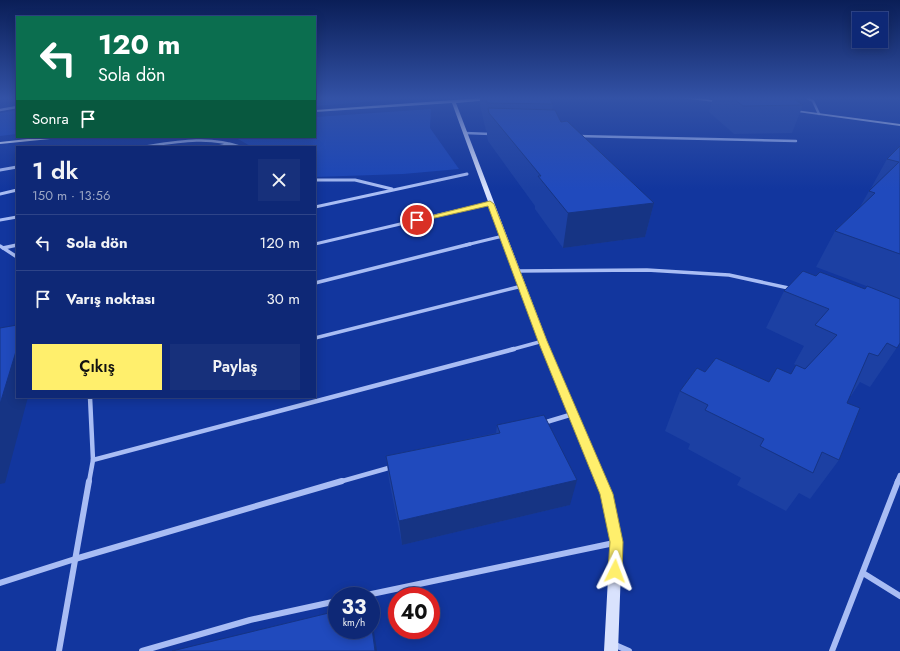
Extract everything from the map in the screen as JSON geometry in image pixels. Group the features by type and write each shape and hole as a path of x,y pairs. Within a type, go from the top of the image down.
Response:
{"street":[{"path":"463,128 490,204 543,341 606,494 616,542 611,647 629,651"},
{"path":"465,133 496,134"},
{"path":"575,136 796,141"},
{"path":"0,143 50,138"},
{"path":"150,146 196,140 234,143 239,146"},
{"path":"220,146 234,143"},
{"path":"0,170 16,167"},
{"path":"316,207 467,174"},
{"path":"316,180 355,180 395,190"},
{"path":"0,194 16,190"},
{"path":"316,244 490,204"},
{"path":"0,220 16,216"},
{"path":"316,282 503,236"},
{"path":"1,247 16,245"},
{"path":"1,247 16,256"},
{"path":"516,271 647,270 729,275 784,286 798,291"},
{"path":"316,338 522,286"},
{"path":"93,460 543,341"},
{"path":"59,651 93,460 90,398"},
{"path":"535,425 573,414"},
{"path":"0,583 75,559 397,465"},
{"path":"832,651 900,475"},
{"path":"380,592 616,542"},
{"path":"863,573 900,596"},
{"path":"142,651 250,620 328,603"}],"shaded area":[{"path":"0,128 16,128 16,134 0,136"},
{"path":"316,128 430,128 459,169 403,174 316,177 316,146 250,146 238,139 224,138 316,138"}],"building":[{"path":"502,128 575,128 654,203 568,213 538,176 541,176"},
{"path":"900,146 900,254 835,231 875,193 869,191 899,162 887,159"},
{"path":"803,271 816,276 820,272 865,289 867,286 900,299 900,343 897,348 887,343 878,356 869,353 847,403 860,408 839,460 822,452 813,473 760,446 764,439 705,410 708,405 680,391 697,368 705,372 716,358 769,382 777,368 791,374 796,365 805,369 837,335 815,325 829,309 784,291"},
{"path":"16,325 16,351 0,404 0,328"},
{"path":"544,415 577,480 399,521 386,456 500,433 497,425"},
{"path":"328,613 328,639 373,639 375,651 172,651"}],"route":[{"path":"417,220 490,204 543,341 606,494 616,542 615,571"}]}
